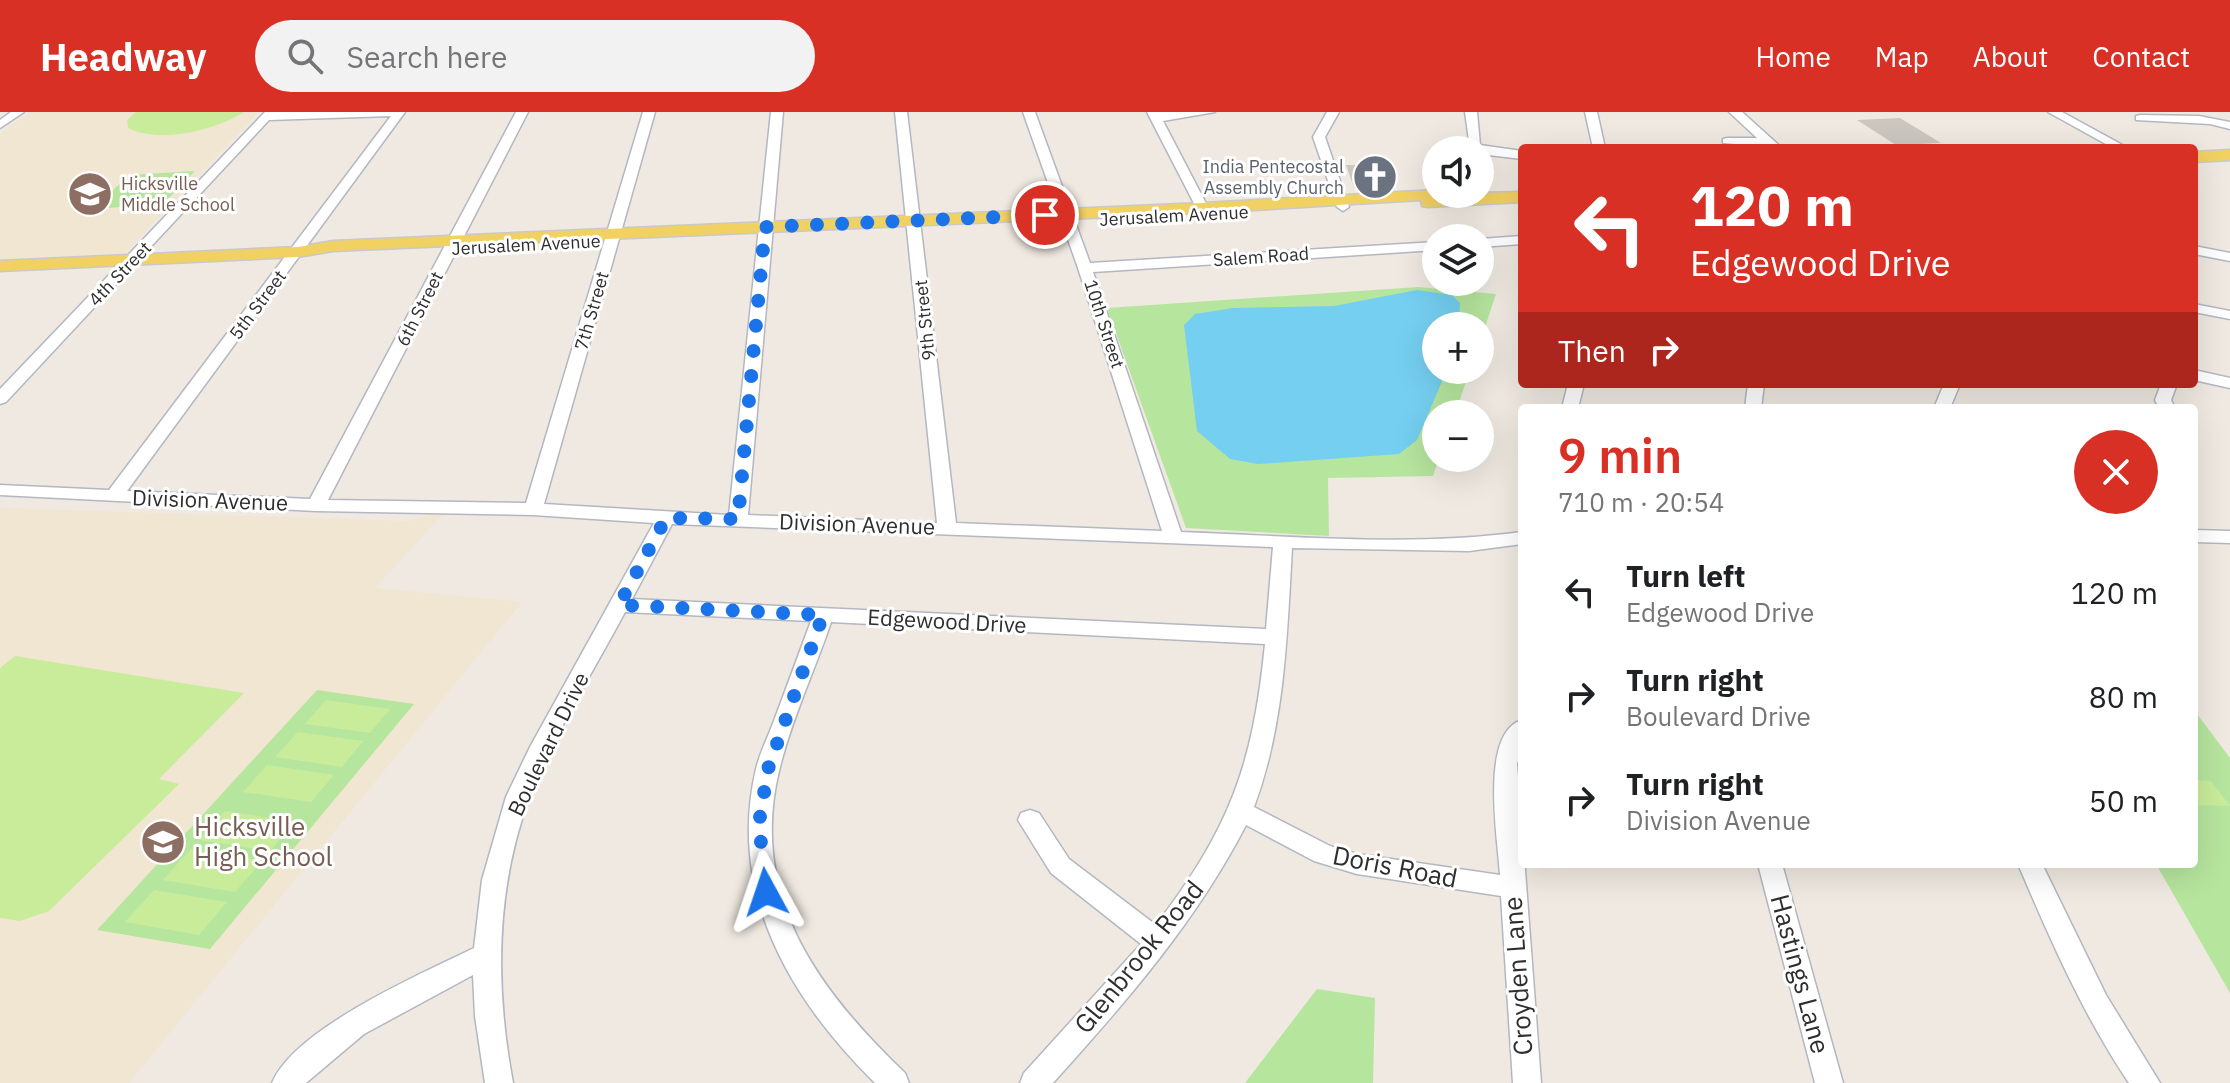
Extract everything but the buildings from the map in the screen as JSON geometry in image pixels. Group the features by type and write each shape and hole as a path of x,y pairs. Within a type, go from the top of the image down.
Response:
{"main road":[{"path":"2198,150 2230,148"},
{"path":"2198,157 2230,155"},
{"path":"1494,191 1518,190"},
{"name":"Jerusalem Avenue","path":"1342,204 1422,196"},
{"name":"Jerusalem Avenue","path":"0,266 298,252 326,255 614,237 1518,197"}],"street":[{"path":"0,125 18,112"},
{"path":"268,115 399,112"},
{"name":"5th Street","path":"114,496 399,112"},
{"name":"6th Street","path":"316,505 522,112"},
{"name":"7th Street","path":"533,509 649,112"},
{"path":"738,519 777,112"},
{"name":"9th Street","path":"901,112 947,528"},
{"name":"10th Street","path":"1029,112 1068,218 1174,538"},
{"path":"1205,212 1154,115 1209,112"},
{"path":"1333,112 1319,137 1342,204"},
{"path":"1471,112 1473,136"},
{"path":"1591,112 1600,144"},
{"path":"1735,112 1771,144"},
{"path":"2054,112 2114,144"},
{"name":"4th Street","path":"0,399 268,115"},
{"path":"2140,118 2175,122 2216,119 2230,126"},
{"path":"1727,141 1761,144"},
{"path":"1494,152 1518,155"},
{"path":"1494,242 1518,240"},
{"name":"Salem Road","path":"1085,268 1422,247"},
{"path":"2198,251 2230,257"},
{"path":"2198,309 2230,315"},
{"path":"2198,376 2230,383"},
{"name":"Division Avenue","path":"0,490 316,505 533,509 666,518 1283,542 1412,546 1469,545 1518,539"},
{"name":"Boulevard Drive","path":"499,1083 491,1044 487,955 495,875 511,815 540,748 666,518"},
{"path":"2198,536 2230,537"},
{"name":"Glenbrook Road","path":"1034,1083 1122,988 1196,892 1241,811 1254,777 1262,737 1283,542"},
{"name":"Edgewood Drive","path":"619,605 1275,637"},
{"path":"823,615 768,769 759,823 766,892 783,941 813,997 864,1055 895,1083"},
{"name":"Croyden Lane","path":"1518,734 1510,746 1505,764 1527,1083"},
{"name":"Doris Road","path":"1241,811 1323,854 1357,864 1512,887"},
{"path":"1030,820 1041,842 1060,866 1157,941"},
{"name":"Hastings Lane","path":"1771,868 1829,1083"},
{"path":"2032,868 2081,976 2120,1048 2146,1083"},
{"path":"286,1083 323,1048 365,1018 487,955"}],"shaded area":[{"name":"Hicksville Middle School","path":"30,112 259,112 124,254 0,260 0,134"},
{"name":"Hicksville High School","path":"0,508 409,521 447,510 375,588 522,602 129,1083 0,1083"}],"green space":[{"path":"136,112 244,112 219,124 188,133 156,135 128,128 127,120"},
{"path":"195,171 163,204 93,209 129,175"},
{"path":"1418,287 1422,287 1422,296 1496,294 1490,312 1422,312 1422,384 1465,384 1460,400 1422,400 1422,472 1434,472 1433,476 1328,478 1329,536 1186,528 1107,308"},
{"path":"15,656 244,693 159,779 179,784 49,911 20,921 0,918 0,668"},
{"path":"317,690 414,704 210,949 97,930"},
{"path":"326,700 390,709 370,733 305,724"},
{"path":"2198,715 2230,758 2230,993 2158,868 2198,868"},
{"path":"298,732 363,741 342,767 275,757"},
{"path":"267,765 334,775 311,802 243,792"},
{"path":"2198,780 2211,781 2230,806 2198,805"},
{"path":"225,811 295,822 270,851 199,840"},
{"path":"191,849 262,861 235,892 163,880"},
{"path":"154,890 227,902 199,935 125,922"},
{"path":"1317,989 1375,998 1373,1083 1245,1083"}],"water":[{"path":"1417,290 1422,291 1422,296 1453,296 1460,303 1460,312 1422,312 1422,384 1441,384 1434,400 1422,400 1422,428 1417,440 1399,454 1258,464 1230,459 1197,431 1184,325 1195,314 1233,308 1334,306"}],"place":[{"name":"India Pentecostal Assembly Church","path":"1375,177"},
{"name":"Hicksville Middle School","path":"90,194"},
{"name":"Hicksville High School","path":"163,842"}],"route":[{"path":"766,892 759,823 768,769 823,615 619,605 666,518 738,519 765,227 1045,215"}]}
